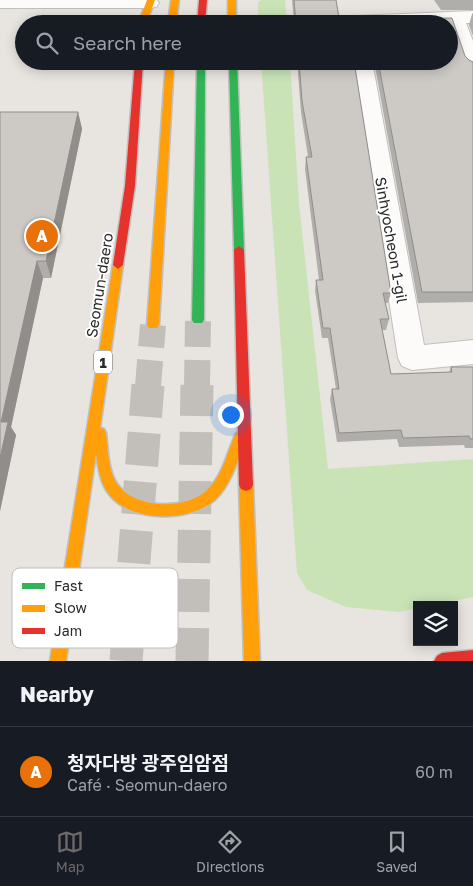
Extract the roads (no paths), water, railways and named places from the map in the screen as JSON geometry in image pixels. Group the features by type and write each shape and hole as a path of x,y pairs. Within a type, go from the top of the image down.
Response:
{"main road":[{"path":"173,15 175,0"},
{"path":"202,15 203,0"},
{"path":"232,0 232,15"},
{"path":"146,15 151,2"},
{"name":"Seomun-daero","path":"72,568 130,186 138,70"},
{"path":"153,325 169,70"},
{"path":"198,320 201,70"},
{"path":"233,70 243,429 250,570 252,661"},
{"path":"96,407 102,452 108,478 115,494 133,507 152,510 178,510 206,500 220,483 243,429"},
{"name":"Seomun-daero","path":"58,661 60,648"},
{"path":"442,661 473,658"}],"street":[{"path":"0,2 151,2"},
{"path":"464,18 473,66"},
{"name":"Sinhyocheon 1-gil","path":"364,70 412,358 473,352"}],"tunnel":[{"path":"197,386 198,320"},
{"path":"148,386 153,325"},
{"path":"133,568 148,385"},
{"path":"192,661 197,385"},
{"path":"126,661 127,648"}],"place":[{"name":"청자다방 광주임암점","path":"42,236"}]}
